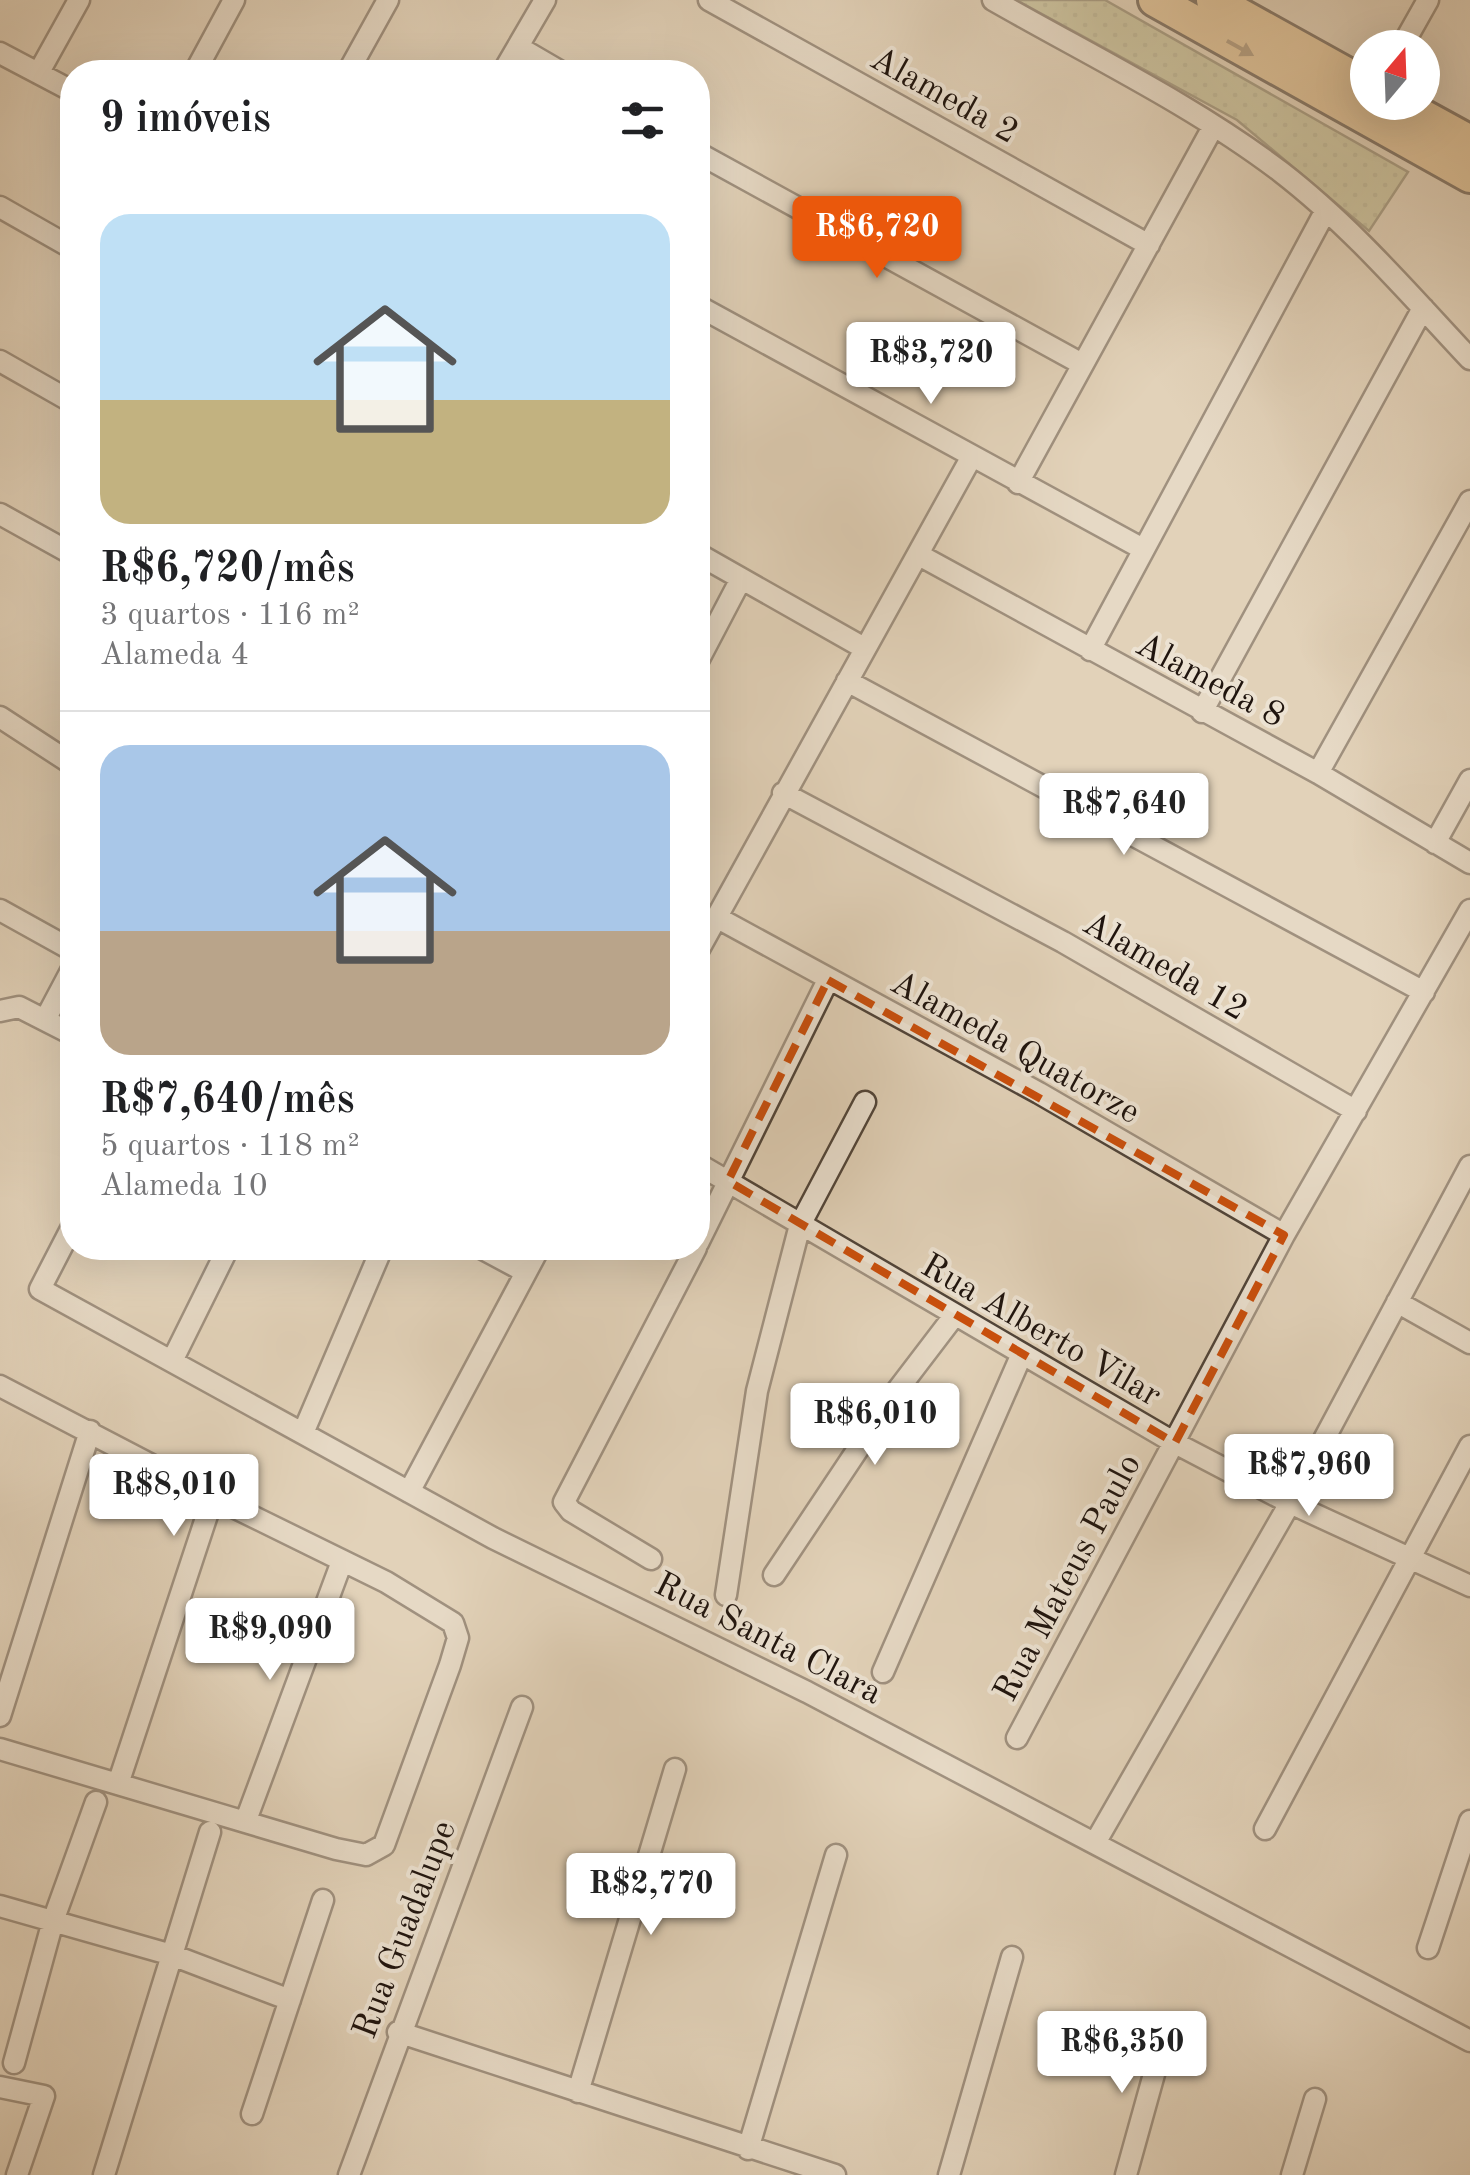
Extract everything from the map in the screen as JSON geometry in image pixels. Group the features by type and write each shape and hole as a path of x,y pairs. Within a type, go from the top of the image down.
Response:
{"main road":[{"path":"1155,0 1470,176"},
{"path":"1213,0 1350,76"},
{"path":"1430,120 1470,142"}],"street":[{"path":"39,72 79,0"},
{"path":"201,60 234,0"},
{"path":"355,60 388,0"},
{"path":"511,60 545,0"},
{"name":"Alameda 2","path":"708,0 1149,246"},
{"path":"993,0 1214,127 1284,174 1326,210 1470,359"},
{"path":"1411,30 1428,0"},
{"path":"518,47 541,60"},
{"path":"0,53 60,84"},
{"path":"1018,484 1214,127"},
{"path":"710,159 1082,364"},
{"path":"0,206 60,241"},
{"path":"1090,650 1326,210"},
{"path":"1202,712 1423,308"},
{"path":"710,313 1142,549"},
{"path":"0,361 60,395"},
{"path":"710,929 782,793 971,458"},
{"path":"1318,773 1470,502"},
{"path":"0,514 60,547"},
{"name":"Alameda 8","path":"918,554 1318,773 1470,863"},
{"path":"710,561 864,648"},
{"path":"710,638 741,579"},
{"path":"847,680 1424,992"},
{"path":"0,718 60,756"},
{"path":"1436,842 1470,780"},
{"name":"Alameda 12","path":"782,793 1063,942 1356,1111"},
{"path":"0,910 60,943"},
{"name":"Rua Mateus Paulo","path":"1017,1738 1284,1235 1470,910"},
{"name":"Alameda Quatorze","path":"716,918 1039,1093 1284,1235"},
{"path":"710,1218 828,980"},
{"path":"45,1020 60,992"},
{"path":"0,1011 19,1007 60,1028"},
{"path":"726,1596 757,1391 800,1225 864,1102"},
{"path":"1095,1843 1290,1503 1470,1166"},
{"name":"Rua Alberto Vilar","path":"710,1171 1175,1443 1290,1503 1470,1586"},
{"name":"Rua Santa Clara","path":"60,1250 40,1289 409,1492 1470,2040"},
{"path":"172,1361 222,1260"},
{"path":"302,1433 377,1260"},
{"path":"504,1260 526,1272"},
{"path":"409,1492 532,1260"},
{"path":"651,1558 564,1502 689,1260"},
{"path":"1397,1302 1470,1344"},
{"path":"774,1575 896,1392 954,1316"},
{"path":"884,1672 1021,1356"},
{"path":"0,1386 341,1564 386,1582 453,1622 458,1638 394,1830 375,1853 336,1848 0,1749"},
{"path":"0,1716 90,1431"},
{"path":"1265,1830 1470,1446"},
{"path":"118,1784 213,1497"},
{"path":"246,1820 341,1564"},
{"name":"Rua Guadalupe","path":"348,2175 522,1707"},
{"path":"578,2092 675,1769"},
{"path":"14,2063 53,1922 96,1802"},
{"path":"1428,1948 1470,1821"},
{"path":"104,2175 210,1832"},
{"path":"748,2149 836,1855"},
{"path":"252,2114 323,1900"},
{"path":"0,1906 172,1955 290,2000"},
{"path":"949,2175 1012,1958"},
{"path":"1126,2175 1166,2031"},
{"path":"398,2032 748,2149 778,2167 835,2175"},
{"path":"0,2086 44,2096 18,2175"},
{"path":"1292,2175 1314,2099"}],"highlighted area":[{"path":"828,980 1284,1235 1175,1443 728,1181"}],"green space":[{"path":"1016,0 1105,0 1408,172 1369,231 1237,120"}]}
